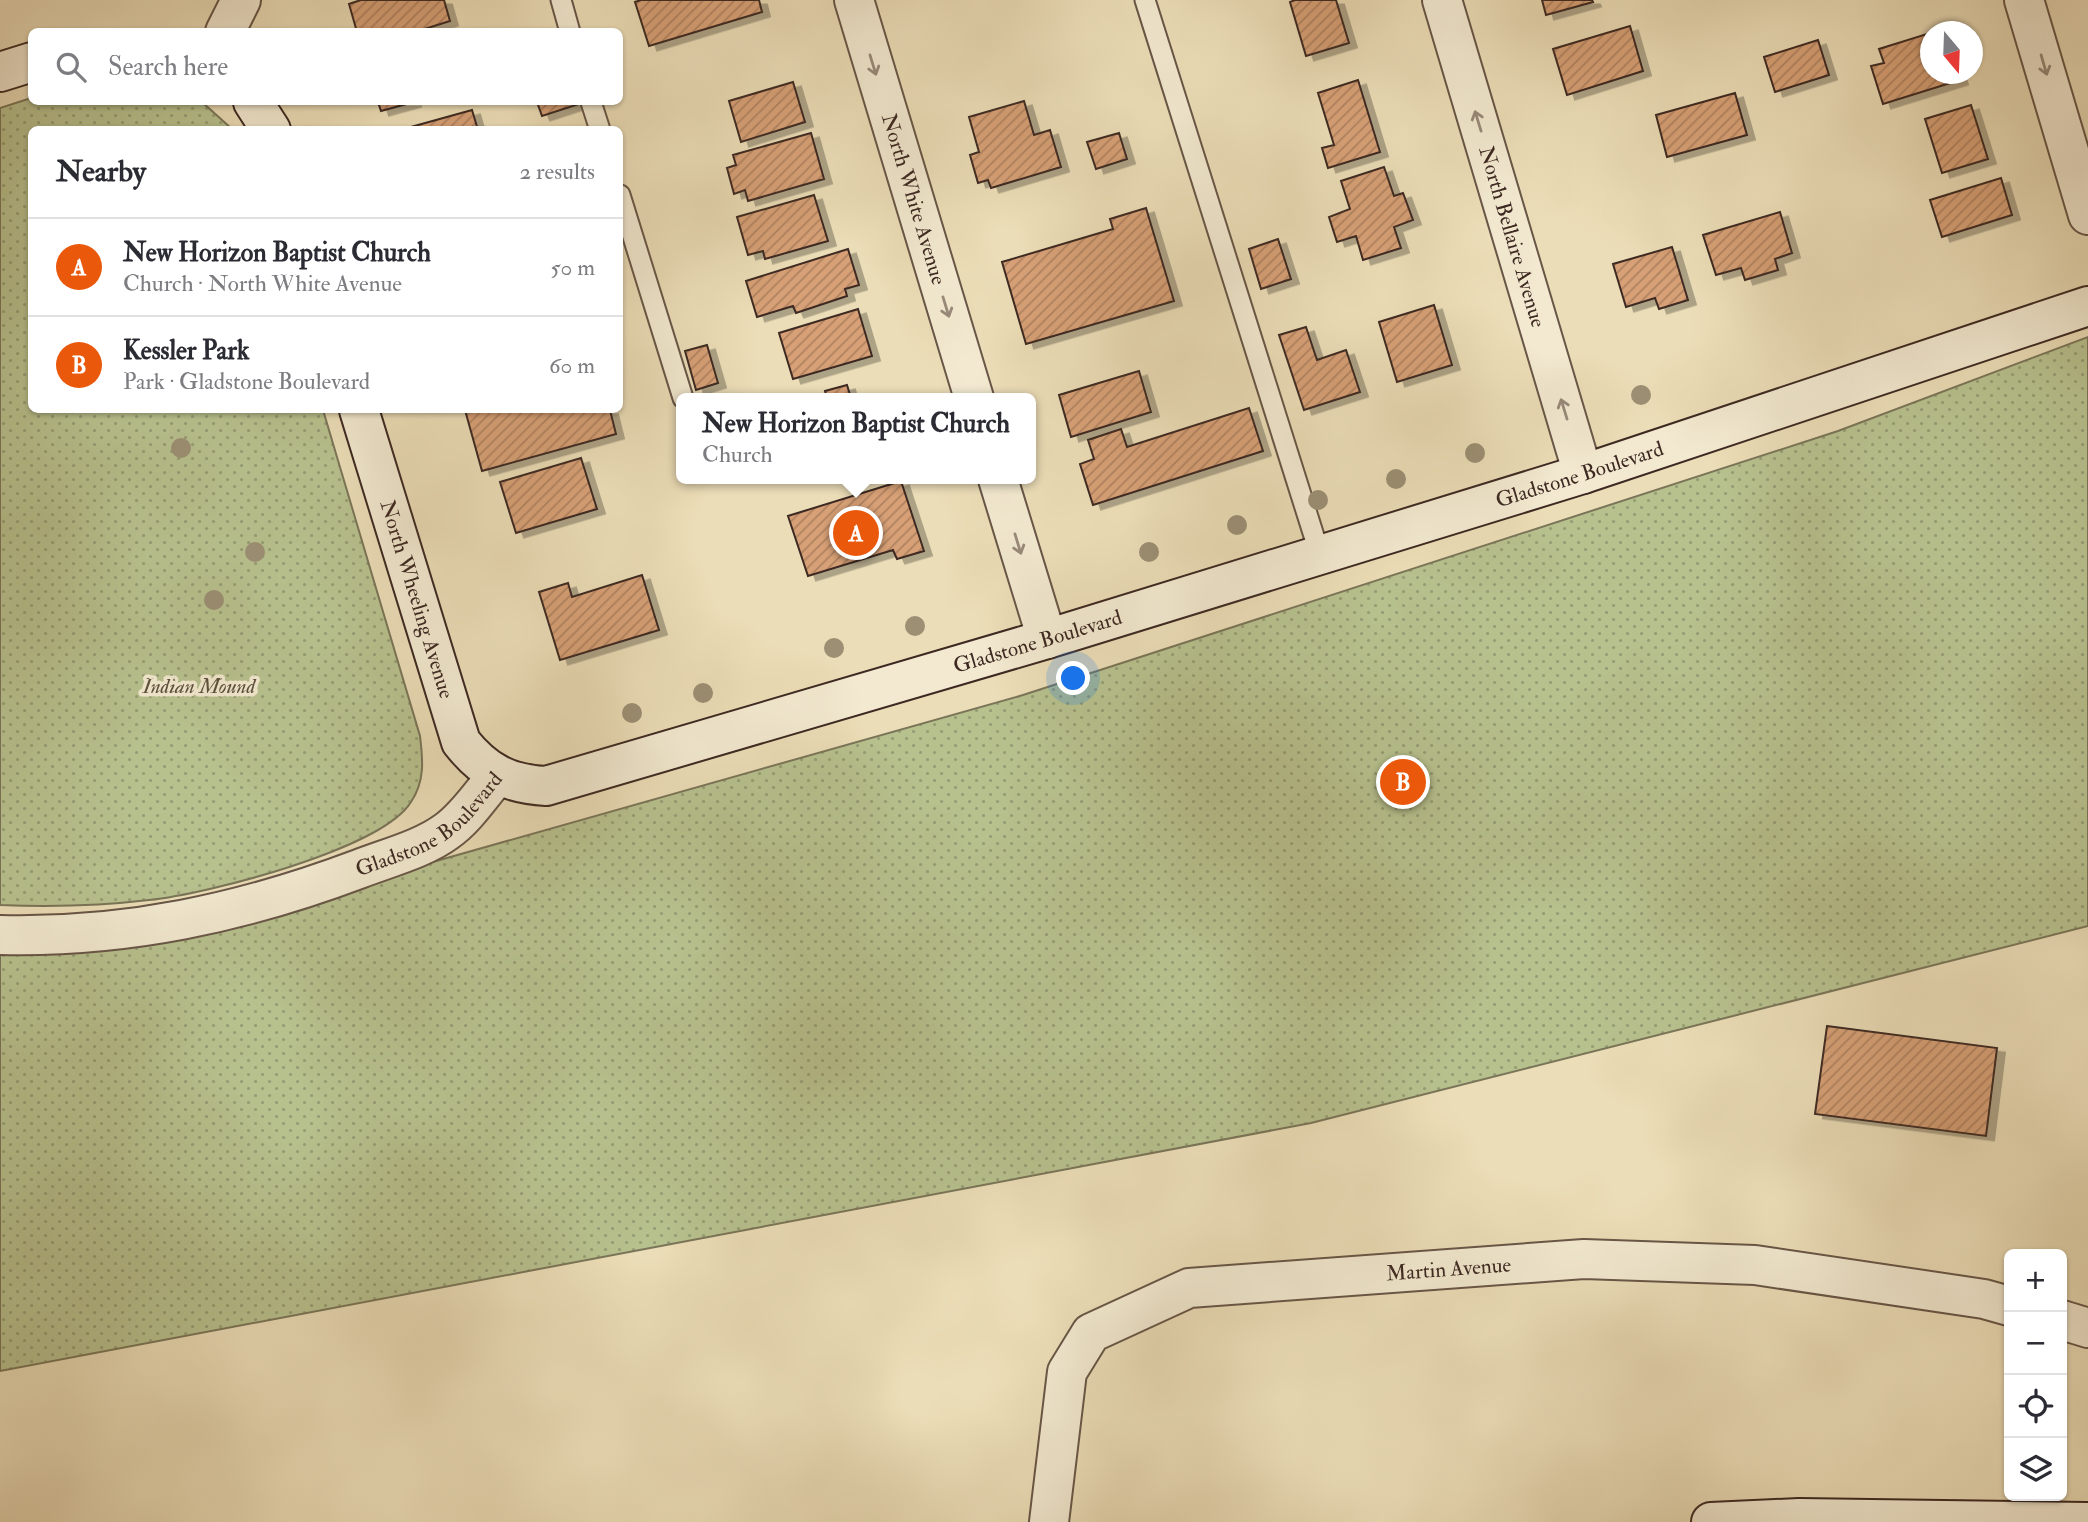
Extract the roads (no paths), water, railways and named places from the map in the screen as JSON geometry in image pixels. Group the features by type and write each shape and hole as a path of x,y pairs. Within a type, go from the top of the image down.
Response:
{"street":[{"path":"227,28 241,0"},
{"name":"North White Avenue","path":"854,0 972,393"},
{"name":"North Bellaire Avenue","path":"1442,0 1583,474"},
{"path":"2024,0 2088,215"},
{"path":"0,72 28,63"},
{"path":"255,105 268,126"},
{"name":"Gladstone Boulevard","path":"0,935 61,935 140,928 269,901 375,863 448,831 497,776 534,786 571,781 1047,639 1583,474 2088,306"},
{"name":"North Wheeling Avenue","path":"360,413 452,718 469,751 497,776"},
{"path":"1000,484 1047,639"},
{"name":"Martin Avenue","path":"1049,1522 1067,1372 1091,1333 1189,1288 1584,1259 1755,1265 1984,1299 2004,1305"},
{"path":"2067,1322 2088,1328"},
{"path":"1711,1522 1799,1518 2087,1522"}],"lane":[{"path":"561,0 569,28"},
{"path":"1145,0 1320,555"},
{"path":"593,105 599,126"},
{"path":"623,205 681,393"}],"place":[{"name":"New Horizon Baptist Church","path":"856,533"},
{"name":"Kessler Park","path":"1403,782"}],"park label":[{"name":"Indian Mound","path":"199,686"}]}
